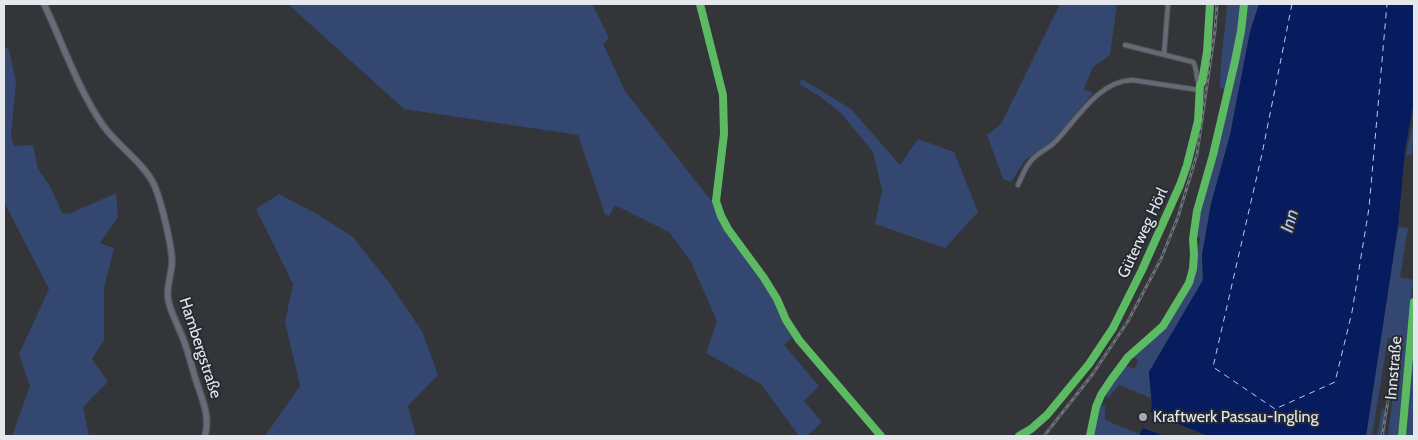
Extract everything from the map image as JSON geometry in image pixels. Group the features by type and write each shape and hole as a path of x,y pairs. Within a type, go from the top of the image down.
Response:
{"street":[{"name":"Hambergstraße","path":"44,4 89,103 106,130 150,177 156,188 172,259 167,289 168,298 204,403 207,415 205,436"},
{"path":"700,4 723,95 725,114 723,148 716,200 721,216 728,230 764,278 799,340 881,436"},
{"path":"1164,54 1168,4"},
{"name":"Güterweg Hörl","path":"1018,436 1031,429 1047,415 1089,364 1113,328 1146,262 1180,185 1189,158 1198,121 1200,85 1207,52 1210,4"},
{"path":"1090,436 1096,407 1101,395 1128,358 1163,326 1189,283 1193,269 1193,238 1197,211 1213,155 1228,89 1241,31 1244,4"},
{"path":"1125,45 1193,62 1200,85"},
{"path":"1018,185 1030,162 1055,142 1092,100 1114,85 1125,80 1132,80 1200,90"},
{"name":"Innstraße","path":"1402,436 1414,302"}],"shaded area":[{"path":"288,4 593,5 609,38 603,44 625,91 713,203 725,231 762,279 792,338 784,345 819,386 804,401 822,422 807,436 799,436 761,384 706,353 717,321 691,262 669,232 615,205 609,216 605,214 578,135 404,109"},
{"path":"1060,4 1117,4 1110,55 1093,67 1084,89 1093,93 1053,141 1025,160 1011,182 1003,179 987,135 1001,124"},
{"path":"1227,4 1259,4 1250,32 1230,135 1211,204 1202,255 1203,280 1149,372 1151,398 1119,385 1108,398 1105,393 1124,365 1135,369 1138,360 1132,356 1166,325 1193,281 1200,238 1195,236 1198,214 1228,92 1220,87"},
{"path":"4,46 9,50 16,82 11,136 14,146 33,145 38,169 50,186 62,213 69,214 116,193 118,217 100,243 114,248 104,288 104,340 92,359 108,382 83,407 89,436 12,436 30,386 19,354 49,289 4,202"},
{"path":"802,79 851,109 900,165 918,139 954,152 978,212 945,248 875,224 882,190 873,152 841,113 821,97 799,84"},
{"path":"1413,123 1412,155 1406,155"},
{"path":"279,194 317,214 353,237 390,284 422,331 438,375 408,406 416,436 265,436 300,386 285,322 293,284 256,209"},
{"path":"1398,227 1408,228 1400,277 1413,280 1398,436 1388,436 1399,341 1388,338 1372,436 1366,436"},
{"path":"1414,335 1414,430 1413,436 1406,436"},
{"path":"1105,405 1105,420 1140,434 1139,436 1092,436 1099,406"},
{"path":"1382,409 1387,410 1385,436 1377,436"}],"water":[{"name":"Inn","path":"1259,4 1414,4 1414,101 1405,151 1398,226 1366,436 1208,436 1150,412 1152,406 1149,372 1203,280 1202,255 1211,204 1230,135 1250,32"},
{"path":"1143,428 1164,436 1139,436"}],"ferry route":[{"path":"1292,4 1262,154 1213,367 1275,409 1335,382 1352,312 1369,208 1387,4"}],"railway":[{"path":"1044,436 1092,375 1128,321 1161,259 1178,217 1197,154 1217,4"},
{"path":"1382,436 1397,348"}],"cycle path":[{"path":"700,4 723,95 724,134 716,201 721,216 728,229 764,278 799,340 881,436"},
{"path":"1019,436 1031,429 1047,415 1089,364 1113,328 1142,270 1180,185 1198,121 1200,85 1207,52 1210,4"},
{"path":"1090,436 1096,407 1101,395 1128,357 1163,326 1189,283 1193,269 1193,239 1197,211 1213,155 1235,61 1244,4"},
{"path":"1402,436 1414,302"}],"place":[{"name":"Kraftwerk Passau-Ingling","path":"1143,417"}]}
